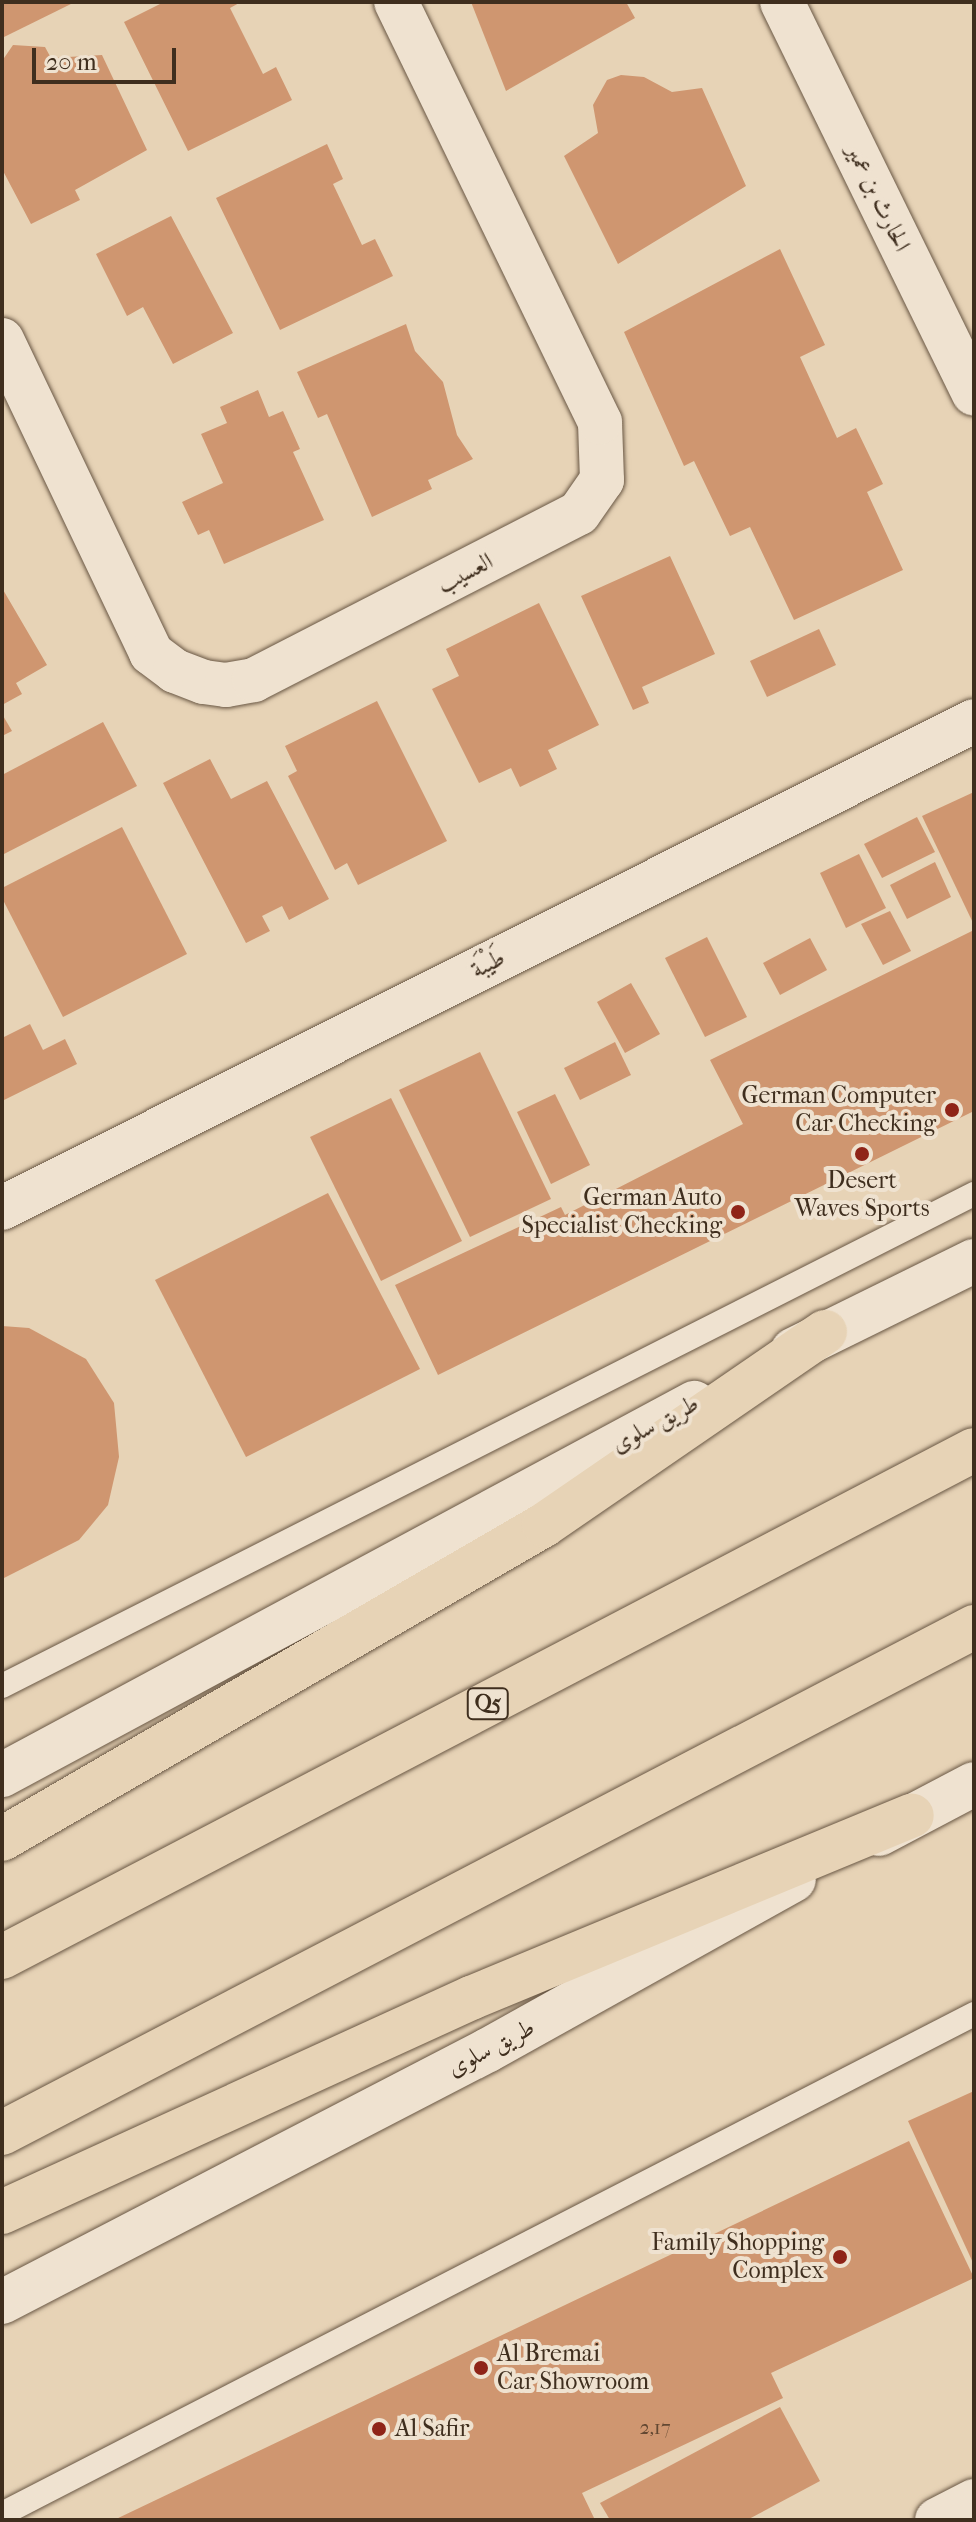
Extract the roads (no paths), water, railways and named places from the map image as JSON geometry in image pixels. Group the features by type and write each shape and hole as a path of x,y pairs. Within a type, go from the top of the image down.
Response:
{"highway":[{"path":"2,1839 544,1525 825,1332"},
{"name":"Q5","path":"2,1957 974,1450"},
{"path":"2,2133 974,1627"},
{"path":"2,2212 471,1998 912,1815"}],"street":[{"name":"العسيب","path":"2,340 151,653 175,671 204,682 226,685 254,680 579,513 602,480 600,422 396,2"},
{"name":"الحارث بن عمير","path":"782,2 974,394"},
{"name":"طَيْبَة","path":"2,1208 974,721"},
{"name":"طريق سلوى","path":"2,1775 825,1332 974,1261"},
{"name":"طريق سلوى","path":"2,2302 488,2050 912,1815 974,1784"},
{"path":"937,2520 974,2501"}],"lane":[{"path":"2,1686 974,1194"},
{"path":"2,2514 974,2014"}],"place":[{"name":"German Computer Car Checking","path":"952,1110"},
{"name":"Desert Waves Sports","path":"862,1154"},
{"name":"German Auto Specialist Checking","path":"738,1212"},
{"name":"Family Shopping Complex","path":"840,2257"},
{"name":"Al Bremai Car Showroom","path":"481,2368"},
{"name":"Al Safir","path":"379,2429"}]}
